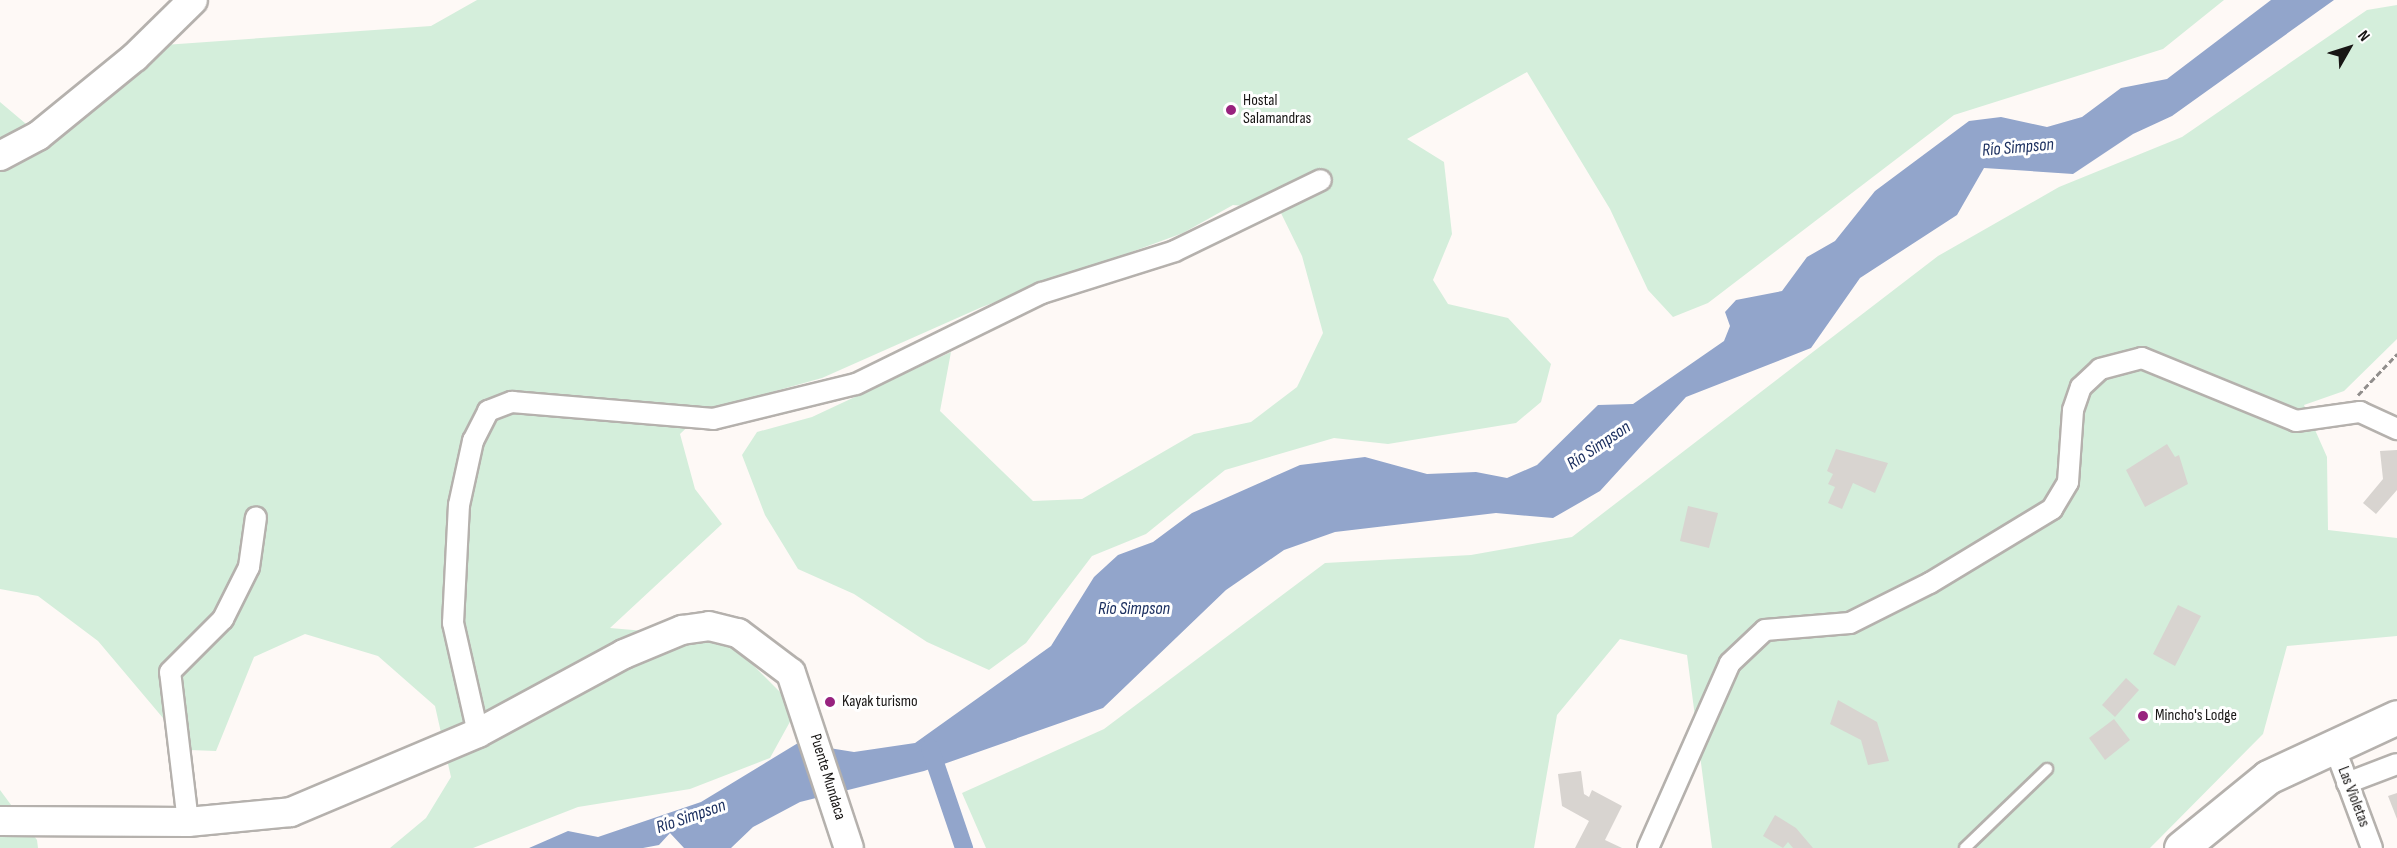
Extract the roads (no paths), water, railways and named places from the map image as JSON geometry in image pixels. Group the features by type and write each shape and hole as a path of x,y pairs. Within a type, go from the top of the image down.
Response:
{"highway":[{"path":"2181,848 2268,777 2397,717"},
{"path":"2334,746 2397,722"}],"street":[{"path":"0,156 38,136 135,57 193,0"},
{"path":"478,733 453,623 459,505 473,441 488,411 512,402 713,419 856,384 1042,293 1175,251 1321,180"},
{"path":"1648,848 1730,663 1765,630 1850,623 1930,583 2052,509 2068,482 2073,410 2081,387 2100,369 2142,358 2296,421 2310,423 2345,411 2397,429"},
{"path":"188,822 170,672 223,619 249,567 256,517"},
{"name":"Puente Mundaca","path":"0,821 188,822 291,812 478,733 624,654 682,630 709,626 738,633 769,652 792,673 806,706 849,848"},
{"name":"Las Violetas","path":"2334,746 2372,848"},
{"path":"2347,783 2397,764"}],"lane":[{"path":"1965,848 2047,769"}],"water":[{"name":"Río Simpson","path":"2271,0 2334,0 2172,116 2133,134 2073,174 1984,168 1957,215 1860,278 1811,348 1686,397 1600,491 1553,518 1496,513 1335,532 1284,550 1226,590 1103,708 924,771 800,802 753,827 731,848 684,848 670,833 659,845 643,848 529,848 568,831 598,837 701,802 798,743 854,752 915,743 1051,646 1094,577 1118,555 1153,542 1192,513 1300,465 1365,457 1427,474 1476,472 1507,478 1537,465 1598,405 1633,404 1724,341 1730,326 1725,312 1736,300 1782,291 1807,257 1835,241 1875,191 1969,121 2001,117 2047,127 2082,117 2121,88 2167,79"}],"waterway":[{"path":"930,748 964,848"}],"place":[{"name":"Hostal Salamandras","path":"1231,110"},
{"name":"Kayak turismo","path":"830,702"},
{"name":"Mincho's Lodge","path":"2143,716"}]}
